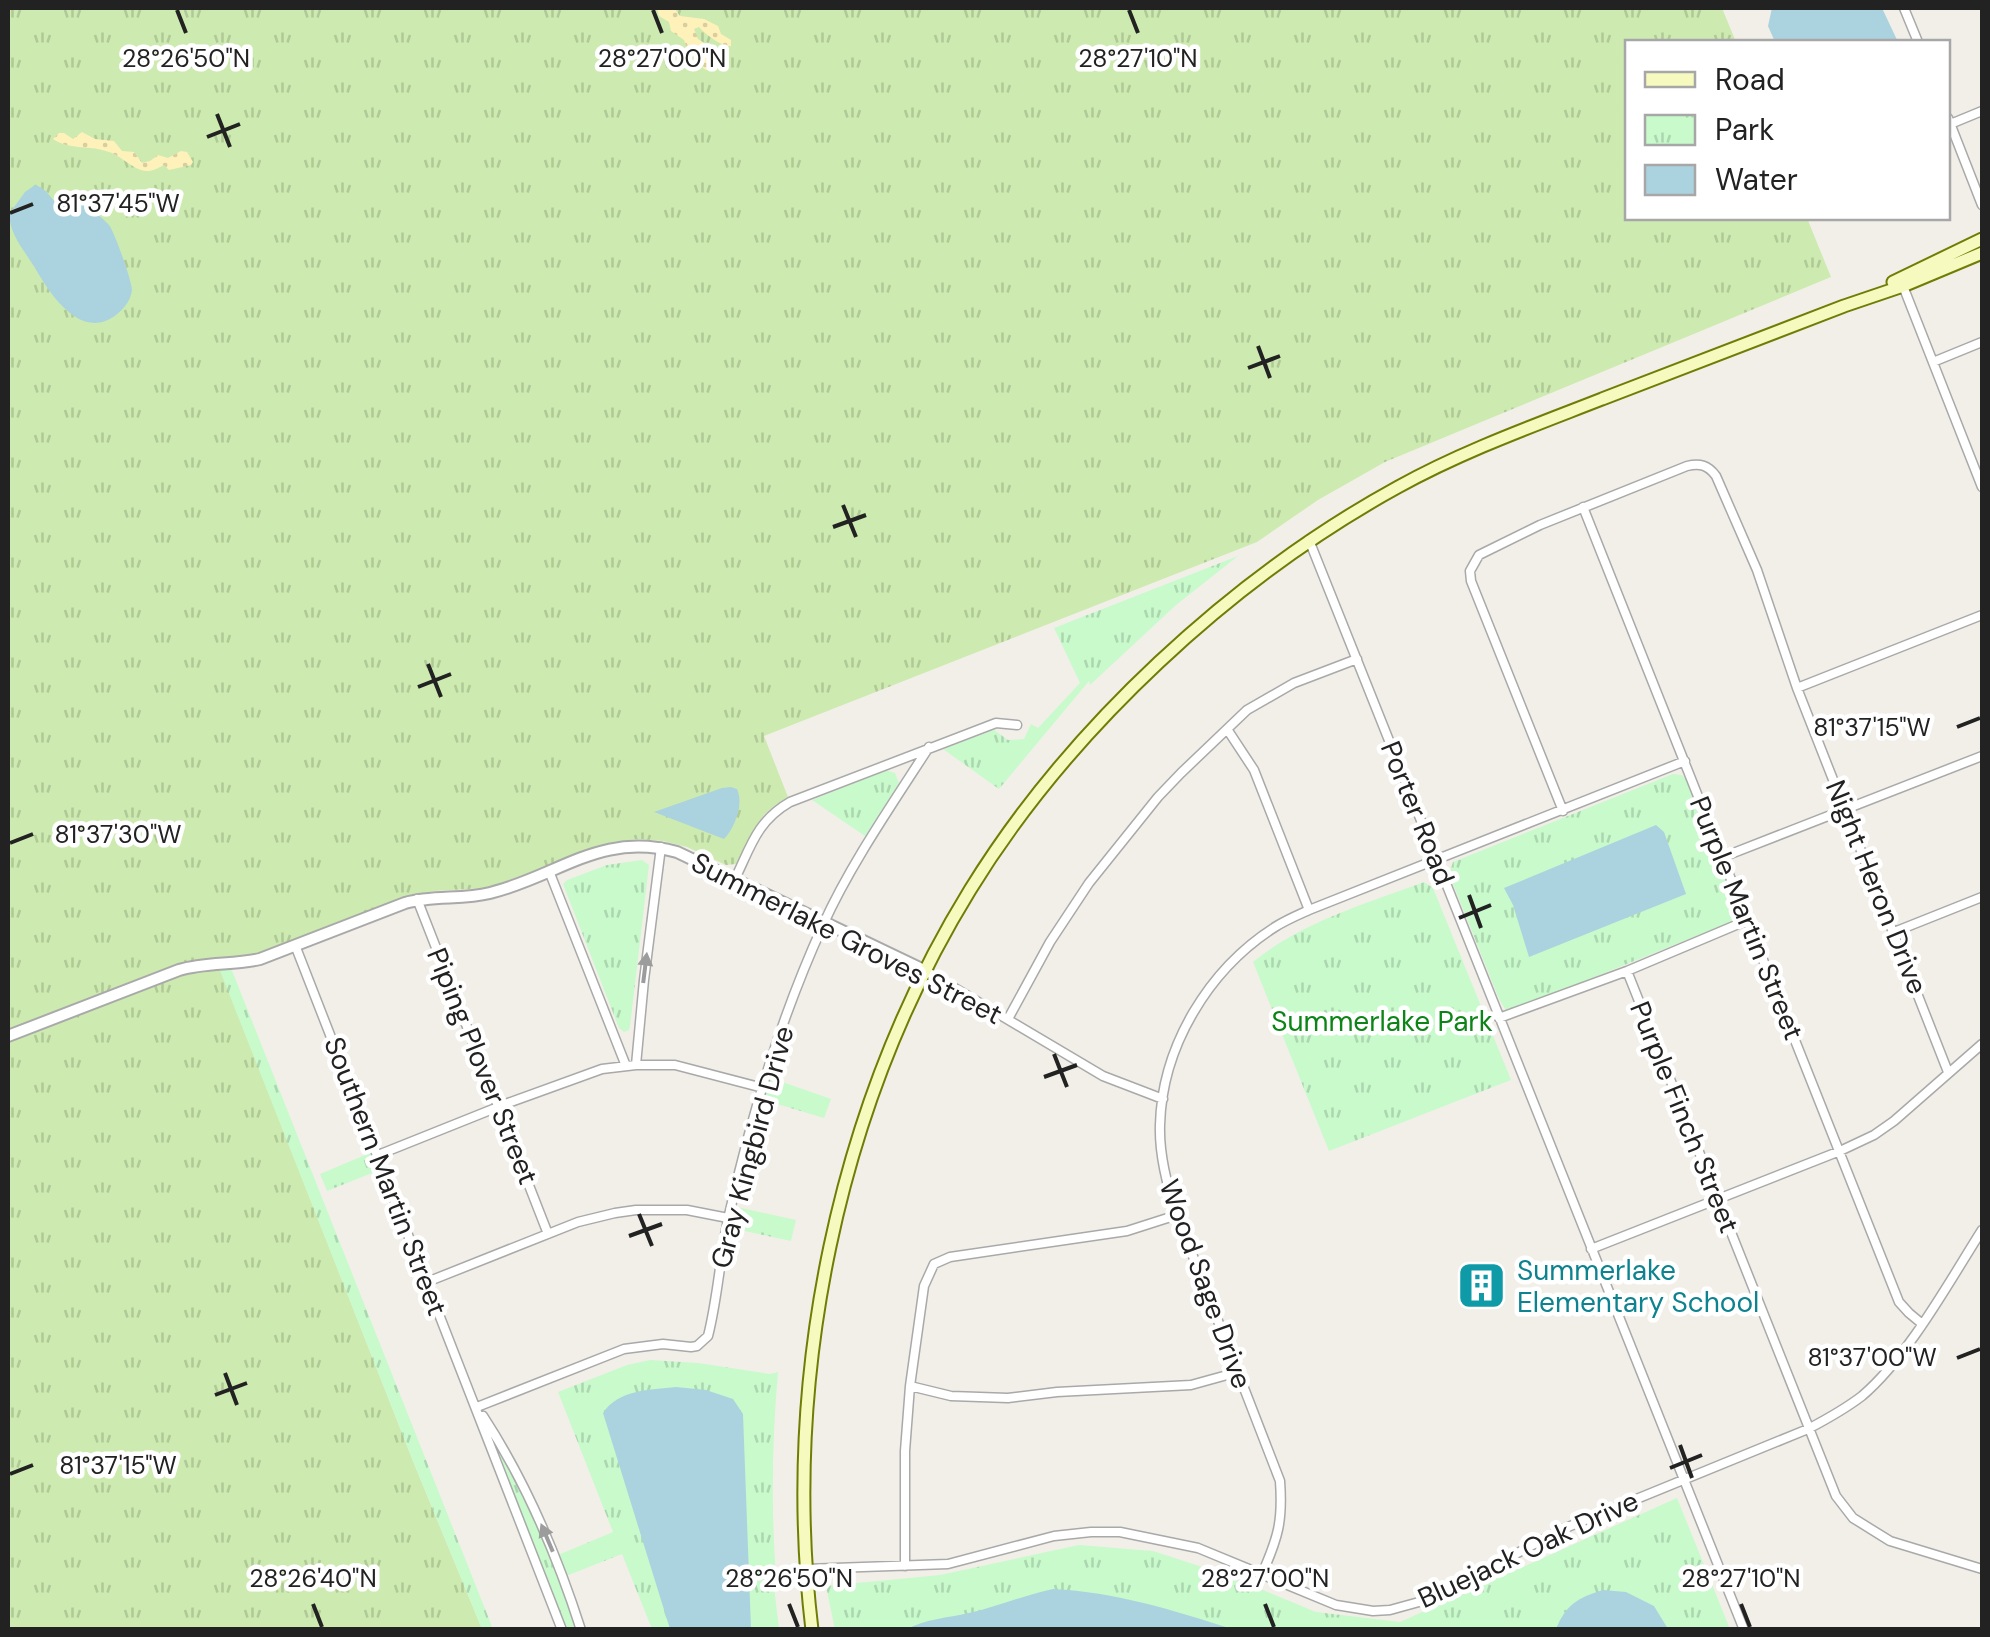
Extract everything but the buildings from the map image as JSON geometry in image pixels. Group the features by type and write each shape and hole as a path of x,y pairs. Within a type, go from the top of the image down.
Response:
{"main road":[{"path":"1844,306 1982,238"},
{"path":"812,1630 804,1494 811,1354 849,1166 876,1085 926,971 970,890 1058,770 1177,645 1240,591 1309,540 1400,485 1497,440 1982,253"}],"street":[{"path":"1904,8 1917,40"},
{"path":"1950,121 1982,111"},
{"path":"1950,127 1982,205"},
{"path":"1903,286 1982,487"},
{"path":"1933,362 1982,342"},
{"name":"Night Heron Drive","path":"1563,811 1470,581 1470,571 1479,554 1540,524 1687,466 1703,465 1716,476 1757,570 1798,688 1948,1072"},
{"name":"Purple Martin Street","path":"1583,506 1899,1302 1921,1323"},
{"name":"Porter Road","path":"1309,540 1744,1630"},
{"path":"1798,688 1982,615"},
{"path":"1008,1019 1050,942 1090,883 1158,797 1247,710 1294,683 1357,659"},
{"path":"735,879 760,827 790,802 996,723 1018,724"},
{"path":"1228,728 1254,770 1310,910"},
{"name":"Gray Kingbird Drive","path":"477,1407 624,1350 663,1344 697,1346 708,1336 728,1218 784,1020 824,922 929,747"},
{"path":"1723,858 1982,756"},
{"name":"Wood Sage Drive","path":"1262,1574 1280,1527 1280,1482 1177,1215 1161,1153 1163,1098 1182,1031 1214,982 1278,925 1685,761"},
{"name":"Summerlake Groves Street","path":"8,1036 179,970 260,959 416,899 488,894 616,847 643,845 678,852 926,971 1103,1076 1163,1098"},
{"path":"631,1066 661,847"},
{"path":"549,871 631,1066"},
{"path":"1894,932 1982,897"},
{"name":"Piping Plover Street","path":"416,899 548,1234"},
{"path":"1499,1018 1627,971 1748,920"},
{"name":"Southern Martin Street","path":"295,945 562,1630"},
{"name":"Purple Finch Street","path":"1627,971 1836,1496 1853,1518 1890,1542 1982,1569"},
{"path":"1592,1249 1874,1134 1982,1044"},
{"path":"378,1156 585,1074 657,1064 697,1069 762,1088"},
{"path":"427,1282 596,1217 636,1210 688,1210 728,1218"},
{"path":"904,1566 910,1386 924,1286 934,1264 950,1257 1126,1231 1177,1215"},
{"name":"Bluejack Oak Drive","path":"806,1569 948,1564 1054,1536 1120,1532 1198,1548 1354,1610 1390,1610 1419,1602 1563,1528 1808,1430 1837,1414 1890,1368 1982,1230"},
{"path":"910,1386 950,1396 1008,1398 1191,1385 1238,1372"},
{"name":"Southern Martin Street","path":"477,1407 533,1506 581,1630"}],"green space":[{"path":"8,8 1722,8 1735,40 1625,40 1625,220 1808,220 1831,277 1385,462 1318,500 1257,542 764,736 788,797 761,819 736,864 726,865 663,841 613,842 487,888 405,897 264,952 216,959 482,1629 8,1629"},
{"path":"1238,556 1176,605 1090,685 1089,681 999,789 943,749 994,730 1008,740 1024,739 1031,724 1038,728 1080,683 1054,628"},
{"path":"886,770 895,773 899,783 865,836 812,800"},
{"path":"1673,774 1686,779 1738,916 1513,1010 1505,1009 1449,874 1453,862"},
{"path":"642,860 649,865 630,1026 624,1032 619,1028 563,884 607,865"},
{"name":"Summerlake Park","path":"1424,882 1433,888 1511,1080 1329,1151 1253,962 1313,925"},
{"path":"219,968 231,968 493,1629 482,1629"},
{"path":"771,1078 831,1099 824,1118 764,1100"},
{"path":"370,1153 377,1171 327,1191 320,1174"},
{"path":"737,1207 796,1220 791,1241 731,1228"},
{"path":"650,1360 778,1372 773,1578 779,1629 652,1629 622,1554 566,1576 558,1555 613,1532 558,1392"},
{"path":"494,1441 530,1509 577,1629 566,1629"},
{"path":"1677,1498 1730,1629 835,1630 826,1586 940,1575 1079,1545 1153,1551 1227,1575 1316,1612 1400,1622"}],"sand":[{"path":"657,8 674,8 680,16 704,19 718,26 721,34 731,40 731,46 699,27 694,29 698,39 715,50 712,57 717,68 706,70 701,58 689,54 684,40 671,31"},
{"path":"82,132 95,139 114,141 122,151 134,152 142,163 181,151 187,152 193,162 169,170 164,165 144,171 111,153 53,139 64,133 73,139"}],"water":[{"path":"1772,8 1882,8 1897,40 1774,40 1768,26"},
{"path":"35,185 61,205 86,205 109,225 132,290 127,304 116,315 103,322 79,319 49,290 22,249 9,214"},
{"path":"722,788 737,789 739,809 724,839 654,812"},
{"path":"1656,825 1664,832 1686,894 1529,957 1504,888"},
{"path":"676,1387 706,1390 733,1399 743,1414 751,1629 670,1629 603,1413 626,1395"},
{"path":"1053,1589 1121,1598 1232,1629 907,1629"},
{"path":"1603,1590 1626,1592 1654,1606 1668,1629 1556,1629 1574,1604"}],"place":[{"name":"Summerlake Elementary School","path":"1482,1286"}]}
